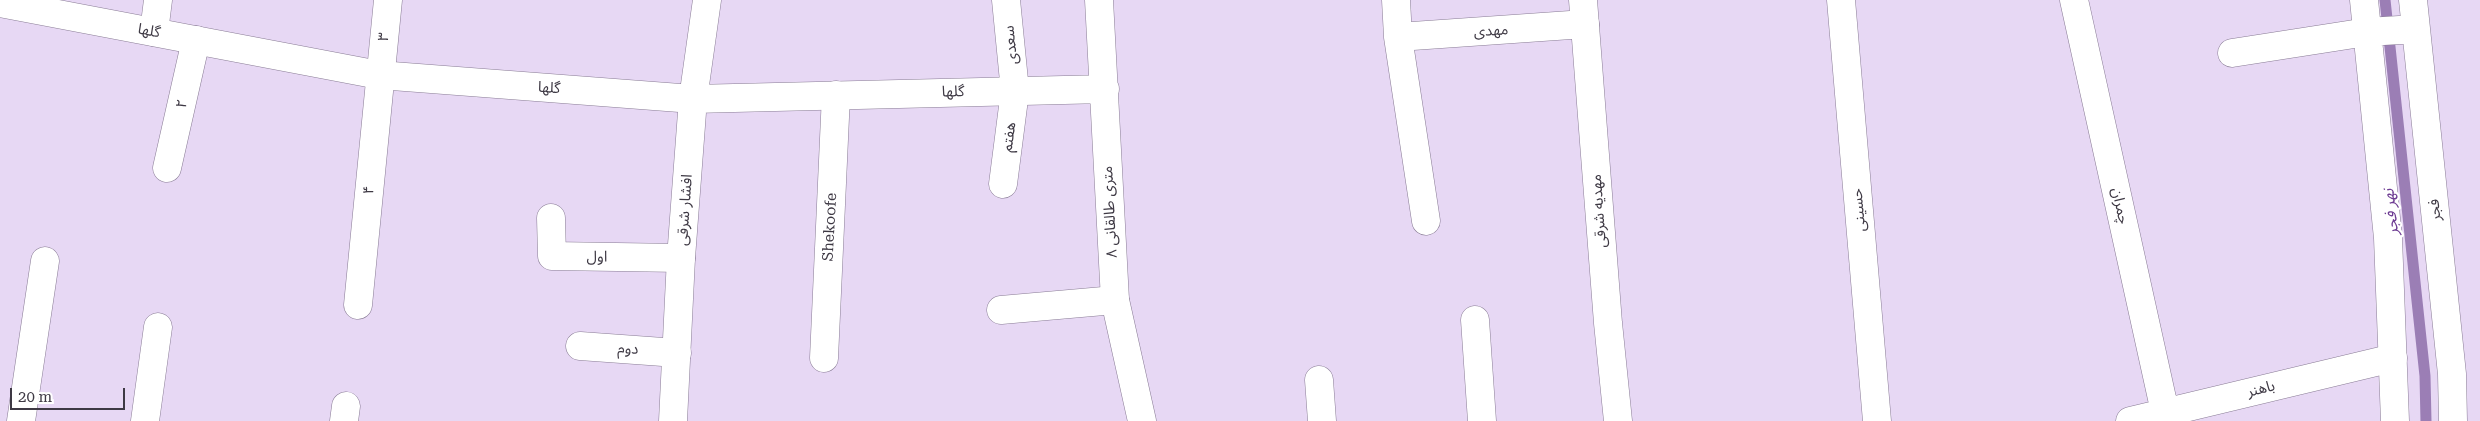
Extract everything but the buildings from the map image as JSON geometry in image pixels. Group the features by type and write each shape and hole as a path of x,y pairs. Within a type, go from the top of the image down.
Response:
{"street":[{"path":"154,32 158,0"},
{"name":"۳","path":"379,75 388,0"},
{"name":"افشار شرقی","path":"673,421 681,258 693,99 707,0"},
{"name":"سعدی","path":"1006,0 1015,91"},
{"name":"۸ متری طالقانی","path":"1100,0 1115,300 1142,421"},
{"path":"1396,0 1398,37 1426,221"},
{"name":"حسینی","path":"1841,0 1877,421"},
{"name":"چمران","path":"2074,0 2165,412"},
{"path":"2364,0 2388,238 2395,421"},
{"name":"فجر","path":"2413,0 2452,374 2453,421"},
{"name":"گلها","path":"0,3 379,75 693,99 1105,89"},
{"name":"مهدی","path":"1398,37 1584,12"},
{"name":"مهدیه شرقی","path":"1584,12 1608,323 1618,421"},
{"path":"2232,52 2367,32 2416,29"},
{"name":"۲","path":"167,168 196,40"},
{"name":"۴","path":"358,305 379,75"},
{"name":"هفتم","path":"1003,184 1015,91"},
{"name":"Shekoofe","path":"824,358 836,95"},
{"name":"اول","path":"551,218 552,256 681,258"},
{"path":"22,421 44,261"},
{"path":"1001,310 1115,300"},
{"path":"1474,320 1482,421"},
{"path":"145,421 158,327"},
{"name":"دوم","path":"580,346 677,352"},
{"name":"باهنر","path":"2130,421 2393,358"},
{"path":"1318,380 1322,421"}],"waterway":[{"name":"نهر فجر","path":"2385,0 2425,376 2426,421"}]}
